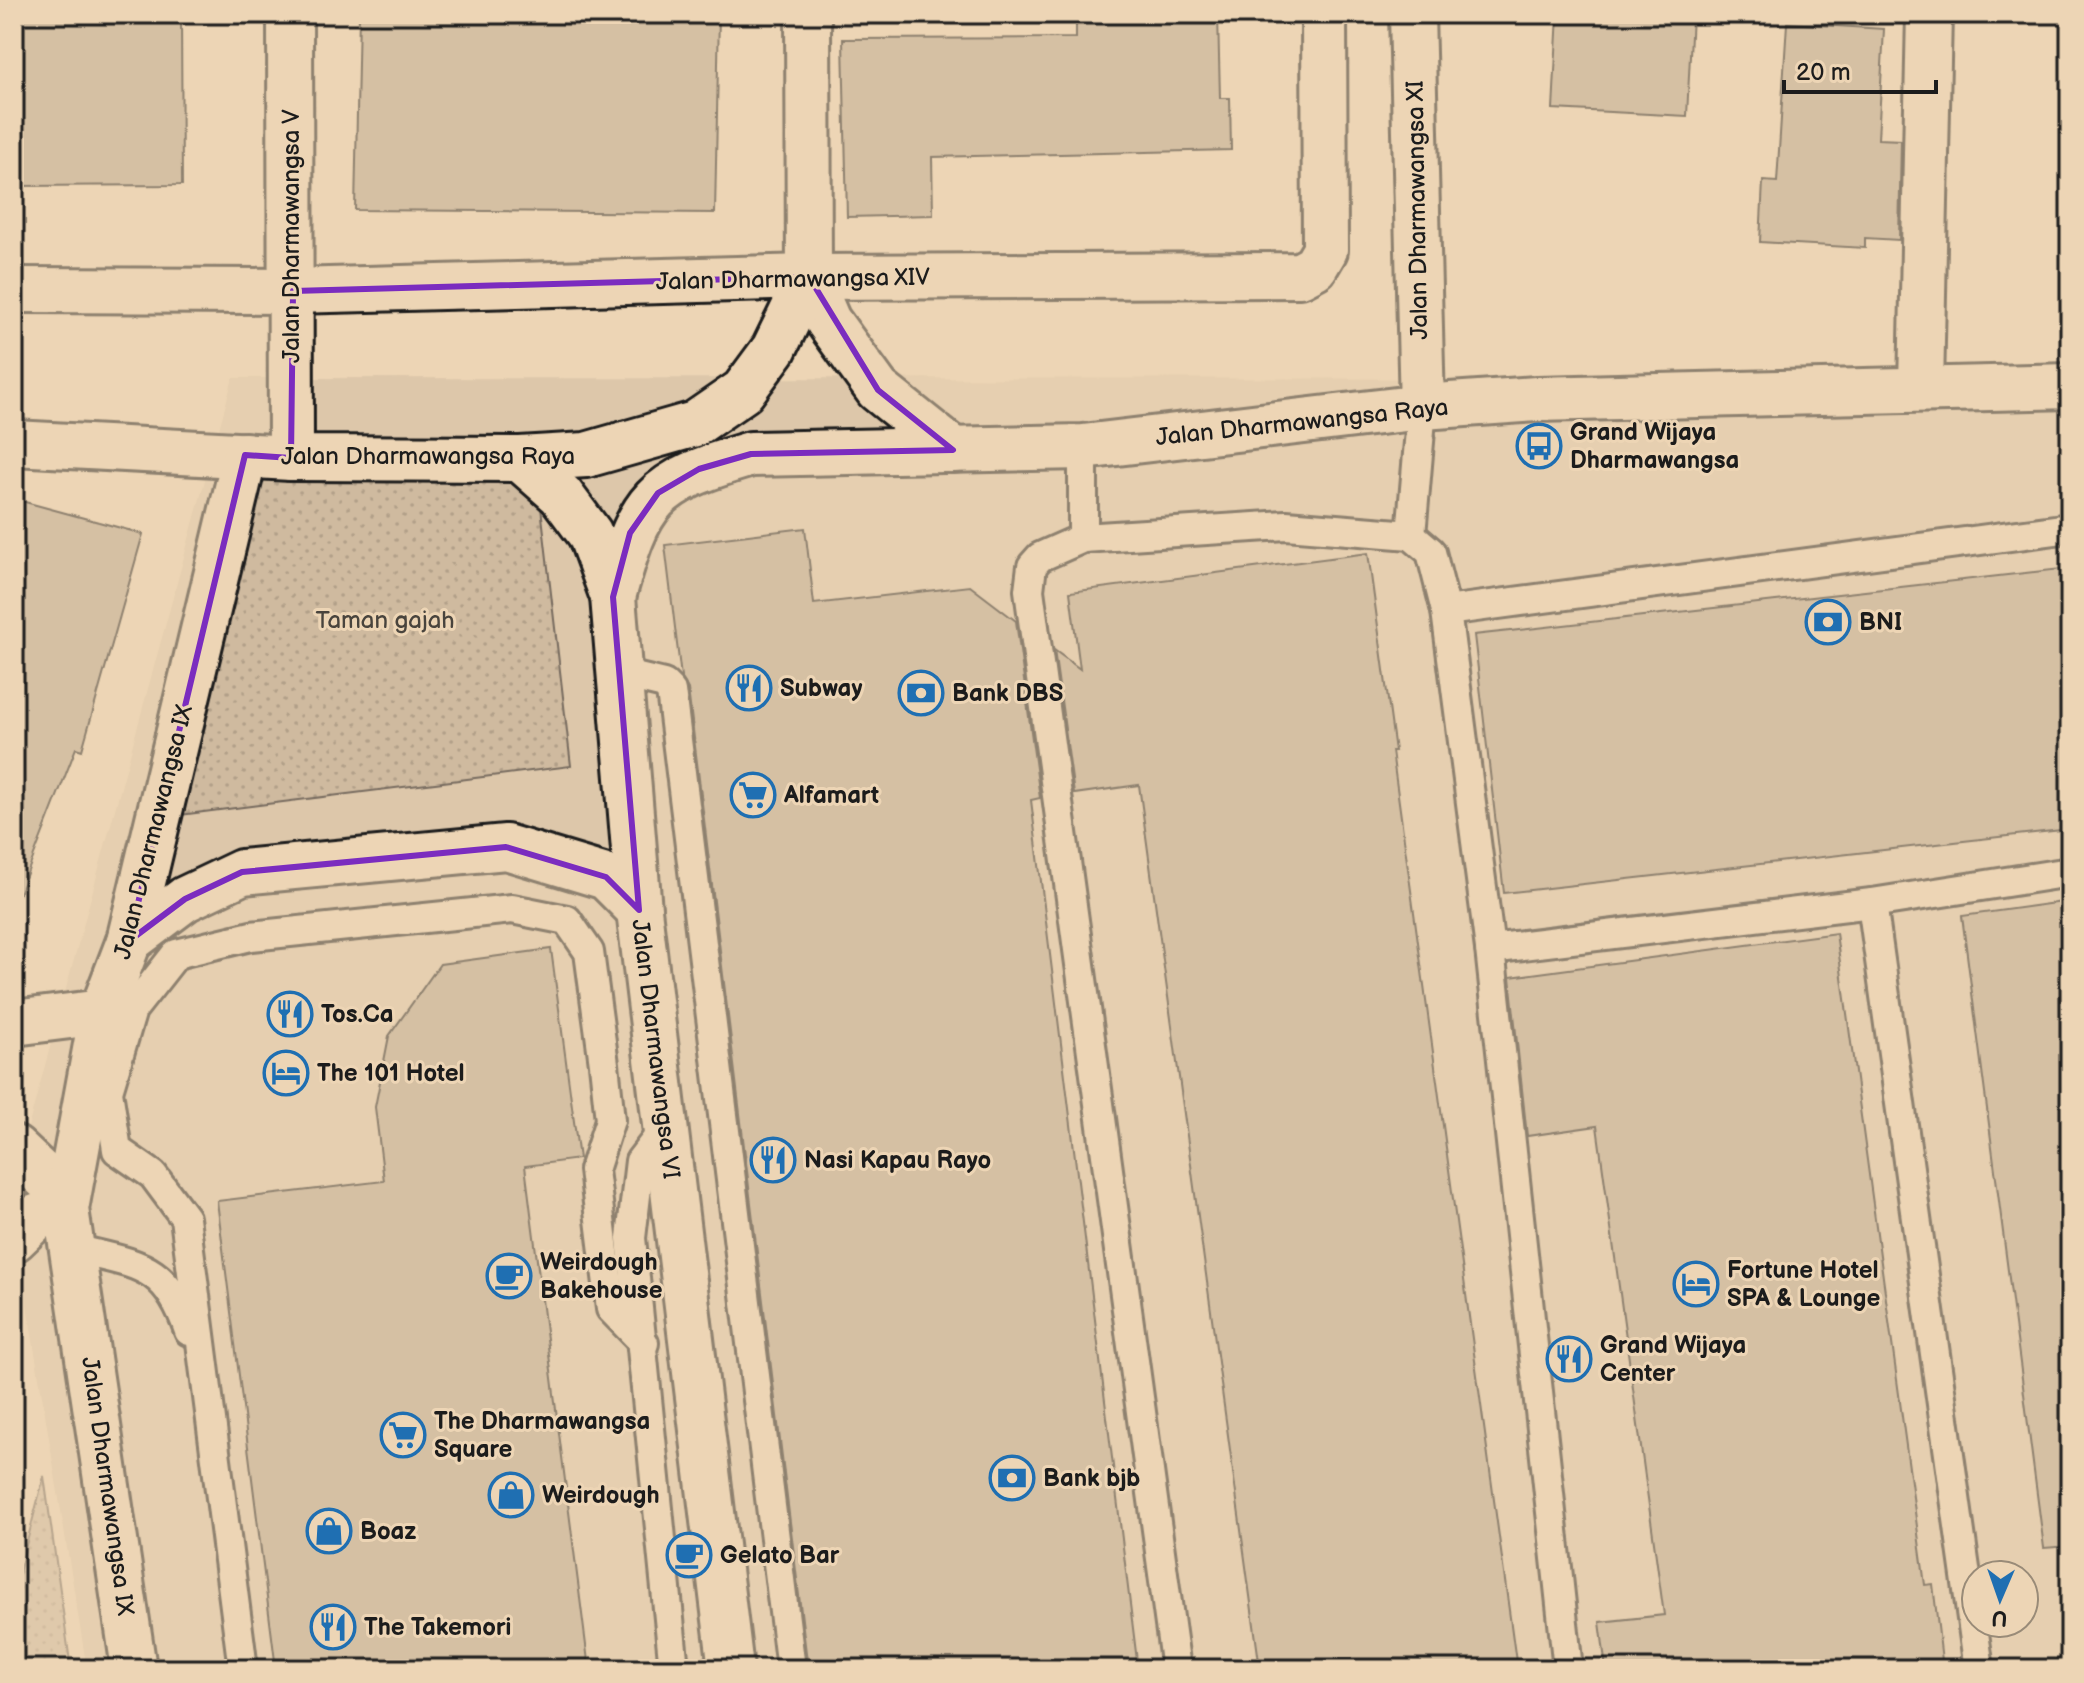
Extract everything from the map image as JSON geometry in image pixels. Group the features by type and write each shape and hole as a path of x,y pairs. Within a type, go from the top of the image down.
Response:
{"street":[{"name":"Jalan Dharmawangsa V","path":"290,14 291,458"},
{"path":"808,14 808,267 851,357 878,390 953,450"},
{"name":"Jalan Dharmawangsa XIV","path":"14,290 293,291 808,267 1284,275 1308,271 1315,267 1325,250 1324,14"},
{"name":"Jalan Dharmawangsa XI","path":"1412,14 1422,407"},
{"path":"1921,388 1929,14"},
{"name":"Jalan Dharmawangsa Raya","path":"14,443 291,458 520,459 586,455 695,424 743,391 774,349 808,267"},
{"name":"Jalan Dharmawangsa Raya","path":"613,597 630,533 658,493 699,469 751,454 1083,447 1422,407 1647,394 2070,386"},
{"name":"Jalan Dharmawangsa IX","path":"134,1669 69,1218 102,1012 129,941 245,455"},
{"name":"Jalan Dharmawangsa VI","path":"520,459 561,495 590,534 613,597 639,910 731,1669"},
{"path":"129,941 185,899 242,872 506,847 606,877 639,910"},
{"path":"14,1023 102,1012"},
{"path":"14,1148 69,1218"},
{"path":"14,1239 38,1216 69,1218"}],"lane":[{"path":"1411,535 1422,407"},
{"path":"1083,447 1083,538"},
{"path":"1176,1669 1029,590 1032,566 1040,557 1083,538 1286,525 1411,535 1431,552 1446,611 1490,949 1568,1669"},
{"path":"1446,611 2070,528"},
{"path":"618,673 664,684 671,691 791,1669"},
{"path":"1490,949 1872,903 2070,872"},
{"path":"1872,903 1979,1669"},
{"path":"243,1669 185,1218 153,1175 117,1150 108,1091 132,1010 176,954 251,936 512,909 567,920 589,952 610,1120 594,1170 611,1309 644,1343"},
{"path":"666,1127 640,1161 631,1238 644,1343 674,1669"},
{"path":"69,1218 168,1285 182,1309 205,1377"}],"highlighted area":[{"path":"809,277 878,390 953,450 751,454 699,469 658,493 630,533 613,597 639,910 606,877 506,847 242,872 185,899 129,941 245,455 291,458 293,291"}],"shaded area":[{"path":"233,378 2070,379 2070,1669 87,1669 14,1225 14,1179"}],"green space":[{"name":"Taman gajah","path":"262,446 534,447 571,766 148,819"},
{"path":"44,1476 71,1669 14,1669 14,1592"}],"building":[{"path":"359,14 719,14 715,213 355,210"},
{"path":"1076,14 1218,14 1220,98 1230,98 1231,150 932,157 933,215 847,217 843,39 1076,38"},
{"path":"1558,14 1692,15 1687,116 1553,109"},
{"path":"14,16 181,16 182,185 14,186"},
{"path":"1787,23 1884,29 1878,139 1901,140 1899,240 1865,238 1865,248 1760,242 1763,181 1777,182"},
{"path":"14,499 143,534 82,750 76,748 17,899"},
{"path":"805,528 814,604 970,586 1016,621 1040,798 1031,800 1138,1669 808,1669 688,689 681,677 665,545"},
{"path":"1368,553 1395,751 1392,751 1517,1669 1260,1669 1139,785 1074,794 1054,650 1080,669 1070,592"},
{"path":"2070,568 2070,829 1504,893 1474,635"},
{"path":"2070,901 2070,1546 2044,1548 1962,916"},
{"path":"1836,933 1925,1585 1933,1584 1943,1669 1606,1669 1600,1622 1664,1615 1597,1126 1527,1136 1510,977"},
{"name":"The Dharmawangsa Square","path":"551,949 579,1159 525,1166 589,1669 276,1669 217,1201 384,1181 375,1107 389,1036 440,964"}],"place":[{"name":"Grand Wijaya Dharmawangsa","path":"1539,446"},
{"name":"BNI","path":"1828,622"},
{"name":"Subway","path":"749,688"},
{"name":"Bank DBS","path":"921,693"},
{"name":"Alfamart","path":"753,795"},
{"name":"Tos.Ca","path":"290,1014"},
{"name":"The 101 Hotel","path":"286,1073"},
{"name":"Nasi Kapau Rayo","path":"773,1160"},
{"name":"Weirdough Bakehouse","path":"509,1276"},
{"name":"Fortune Hotel SPA & Lounge","path":"1696,1284"},
{"name":"Grand Wijaya Center","path":"1569,1359"},
{"name":"The Dharmawangsa Square","path":"403,1435"},
{"name":"Bank bjb","path":"1012,1478"},
{"name":"Weirdough","path":"511,1495"},
{"name":"Boaz","path":"329,1531"},
{"name":"Gelato Bar","path":"689,1555"},
{"name":"The Takemori","path":"333,1627"}]}
